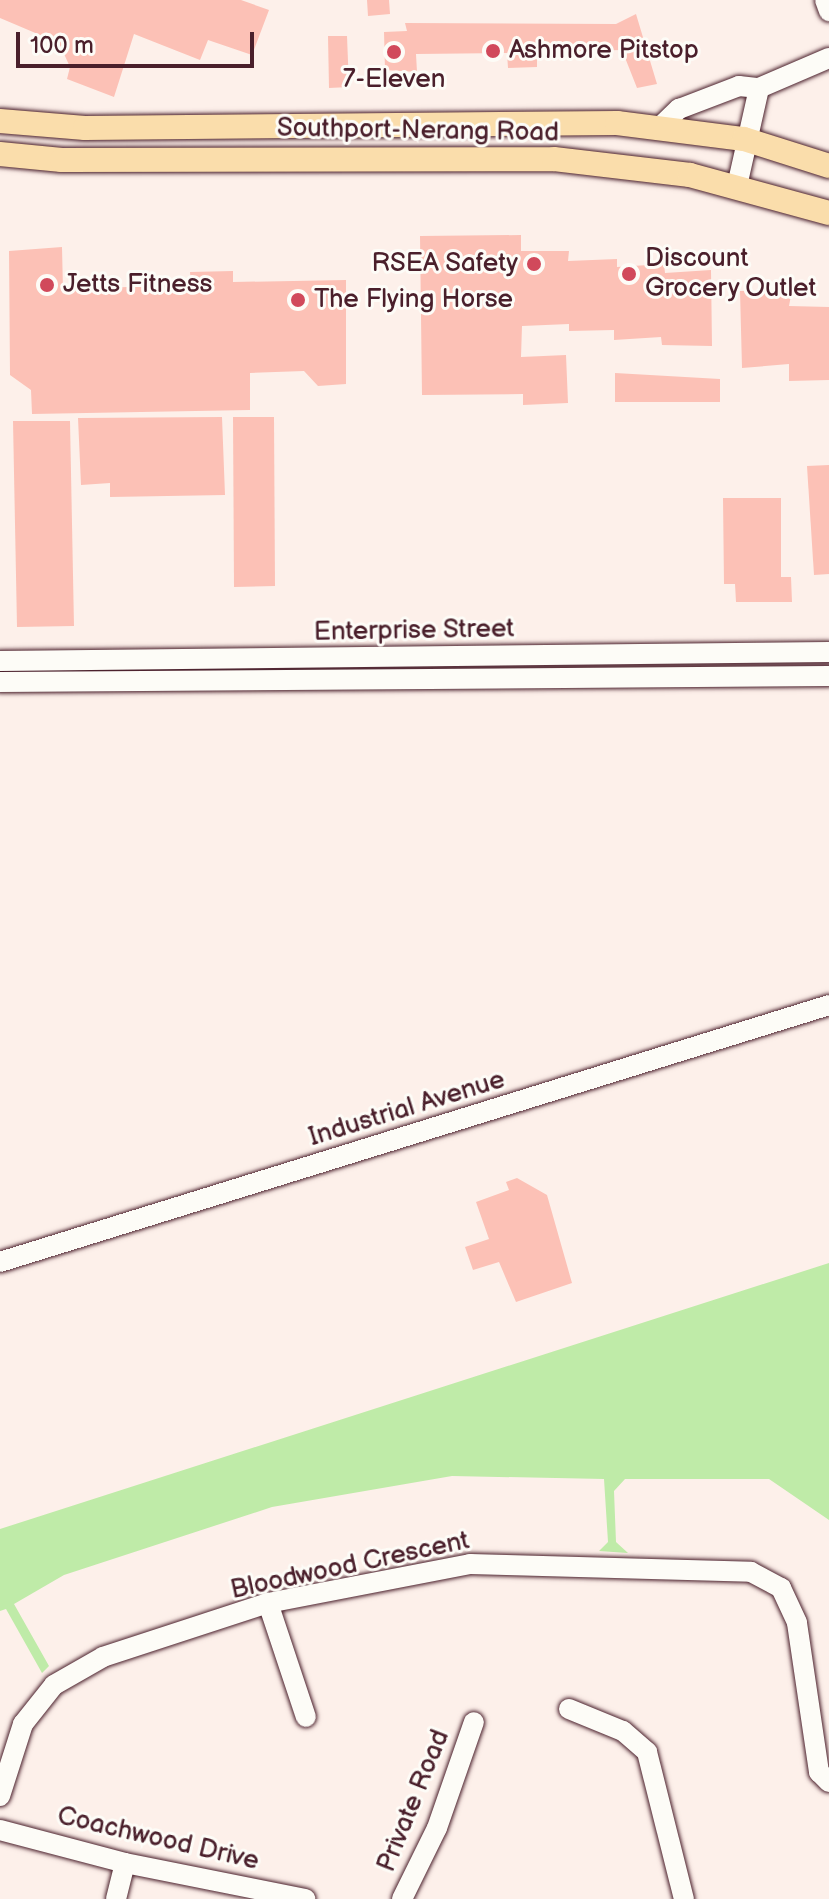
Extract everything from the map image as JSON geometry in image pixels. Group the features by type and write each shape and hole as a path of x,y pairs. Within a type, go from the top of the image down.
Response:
{"main road":[{"name":"Southport-Nerang Road","path":"18,123 617,123 744,139 829,166"},
{"path":"12,156 18,123"},
{"name":"Southport-Nerang Road","path":"12,156 483,155 616,164 737,186 829,213"}],"street":[{"path":"825,0 829,11"},
{"path":"659,128 679,109 739,86 759,88 829,58"},
{"path":"737,186 744,139 759,88"},
{"name":"Enterprise Street","path":"0,661 829,652"},
{"name":"Enterprise Street","path":"0,682 829,676"},
{"name":"Industrial Avenue","path":"0,1262 829,1005"},
{"name":"Bloodwood Crescent","path":"0,1796 23,1724 54,1685 103,1657 268,1603 470,1564 751,1572 781,1588 797,1623 819,1772 829,1782"},
{"path":"268,1603 306,1717"},
{"path":"569,1709 631,1735 647,1752 684,1899"},
{"name":"Private Road","path":"402,1899 437,1828 474,1722"},
{"name":"Coachwood Drive","path":"0,1830 125,1863 305,1899"},
{"path":"116,1899 125,1863"}],"green space":[{"path":"829,1263 829,1520 769,1479 625,1479 614,1491 616,1542 628,1553 599,1551 608,1542 604,1479 452,1476 272,1507 64,1575 14,1604 49,1666 42,1673 6,1609 0,1611 0,1529"}],"building":[{"path":"0,0 241,0 269,10 252,55 208,40 200,60 134,34 114,97 67,79 70,67 59,43 0,18"},
{"path":"367,0 389,0 390,14 368,16"},
{"name":"Ashmore Pitstop","path":"636,14 657,84 637,88 622,50 537,52 537,67 508,68 507,53 416,54 417,72 385,70 384,32 407,31 405,23 616,24"},
{"path":"328,36 347,36 349,87 329,88"},
{"path":"521,235 521,251 569,251 568,261 617,259 617,267 664,264 665,273 711,270 712,346 662,345 661,337 614,340 614,330 569,331 569,324 522,326 521,357 566,355 568,403 523,405 523,394 422,395 420,236"},
{"path":"62,247 63,290 191,284 190,272 233,271 233,282 346,280 346,384 318,386 304,371 250,373 250,410 32,414 31,390 10,375 9,251"},
{"path":"792,290 789,306 829,307 829,380 789,381 789,364 742,368 740,291"},
{"path":"615,373 720,379 720,402 615,402"},
{"path":"222,417 225,495 110,497 110,483 81,485 78,418"},
{"path":"233,417 274,417 275,586 234,587"},
{"path":"13,421 70,421 74,626 17,627"},
{"path":"829,465 829,574 814,575 807,466"},
{"path":"723,498 781,498 781,577 791,577 792,602 736,602 735,584 724,584"},
{"path":"517,1178 547,1195 572,1283 516,1302 499,1262 473,1270 465,1247 489,1239 476,1202 509,1190 506,1182"}],"place":[{"name":"Ashmore Pitstop","path":"493,51"},
{"name":"7-Eleven","path":"394,52"},
{"name":"RSEA Safety","path":"534,264"},
{"name":"Discount Grocery Outlet","path":"629,274"},
{"name":"Jetts Fitness","path":"47,285"},
{"name":"The Flying Horse","path":"298,300"}]}
